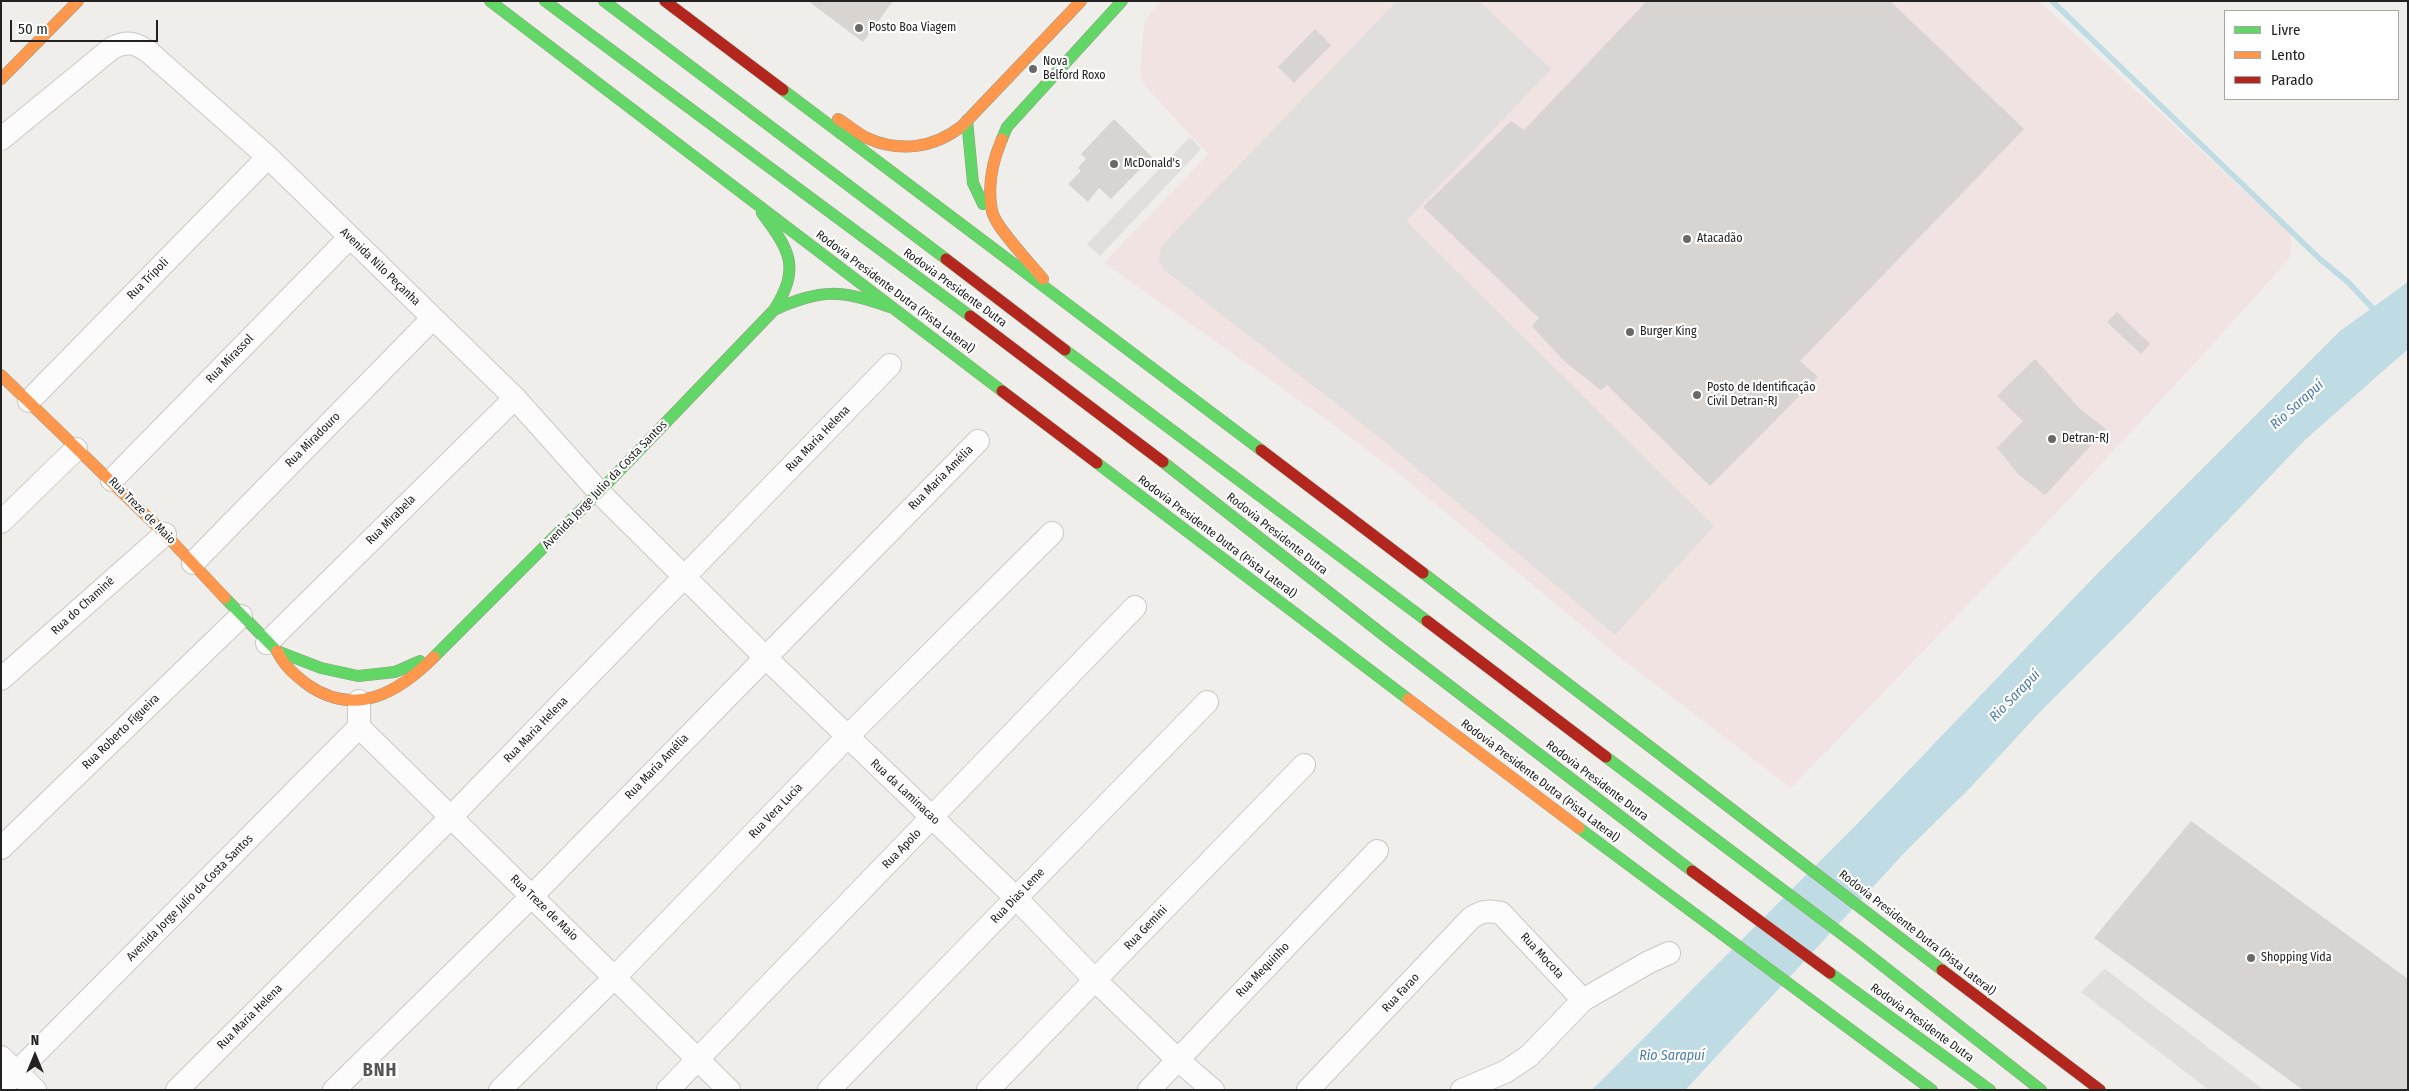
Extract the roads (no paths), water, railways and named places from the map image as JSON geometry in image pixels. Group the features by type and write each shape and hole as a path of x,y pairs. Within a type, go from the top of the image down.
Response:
{"main road":[{"path":"1,79 78,1"},
{"name":"Rodovia Presidente Dutra (Pista Lateral)","path":"490,1 1719,933 1932,1090"},
{"name":"Rodovia Presidente Dutra","path":"545,1 1093,407 1391,641 1744,910 1990,1090"},
{"name":"Rodovia Presidente Dutra","path":"604,1 1859,947 2041,1090"},
{"name":"Rodovia Presidente Dutra (Pista Lateral)","path":"665,1 1054,292 2100,1090"},
{"path":"782,89 867,138 898,147 910,147 941,141 954,133 1081,1"},
{"path":"992,212 990,171 1006,127 1122,1"},
{"path":"967,120 973,183 983,204 992,212 1003,230 1054,292"},
{"path":"753,202 784,241 791,263 788,284 774,310"},
{"path":"774,310 802,297 822,292 846,293 895,309"},
{"name":"Avenida Jorge Julio da Costa Santos","path":"434,657 599,492 774,310"},
{"name":"Rua Treze de Maio","path":"1,375 76,450 112,480 193,562 241,616 272,647 289,669 318,691 343,700 359,701 400,688 434,657"},
{"name":"Rua Treze de Maio","path":"272,647 321,668 358,676 395,672 434,657"}],"street":[{"name":"Avenida Nilo Peçanha","path":"1,139 112,48 124,42 138,44 268,157 515,398 599,492"},
{"name":"Rua Trípoli","path":"28,401 268,157"},
{"name":"Rua Mirassol","path":"112,480 349,238"},
{"name":"Rua Miradouro","path":"193,562 433,318"},
{"name":"Rua Maria Helena","path":"177,1090 450,818 890,365"},
{"name":"Rua Mirabela","path":"272,647 515,398"},
{"name":"Rua Maria Amélia","path":"334,1090 532,896 764,657 978,441"},
{"path":"1,522 76,450"},
{"name":"Rua da Laminacao","path":"599,492 686,576 764,657 1016,898 1095,980 1178,1060 1213,1090"},
{"name":"Rua Vera Lucia","path":"500,1090 614,978 847,737 1052,533"},
{"name":"Rua do Chaminé","path":"1,679 165,534"},
{"name":"Rua Apolo","path":"668,1090 1135,607"},
{"name":"Rua Roberto Figueira","path":"1,848 241,616"},
{"path":"359,701 359,727"},
{"name":"Rua Dias Leme","path":"829,1090 1206,702"},
{"name":"Rua Treze de Maio","path":"359,727 729,1090"},
{"name":"Avenida Jorge Julio da Costa Santos","path":"6,1073 359,727"},
{"name":"Rua Gemini","path":"988,1090 1304,766"},
{"name":"Rua Mequinho","path":"1149,1090 1377,850"},
{"name":"Rua Farao","path":"1308,1090 1471,918 1480,912 1490,910 1501,913"},
{"name":"Rua Mocota","path":"1501,913 1583,1000"},
{"path":"1462,1090 1505,1072 1529,1056 1583,1000 1648,962 1669,953"},
{"path":"6,1073 35,1090"}],"water":[{"name":"Rio Sarapuí","path":"2408,282 2408,349 2306,439 2128,624 2039,713 1971,787 1907,850 1685,1090 1592,1090 1860,821 2094,577 2340,331"}],"waterway":[{"path":"2052,1 2321,260 2348,282 2377,313"}],"place":[{"name":"Posto Boa Viagem","path":"859,28"},
{"name":"Nova Belford Roxo","path":"1033,69"},
{"name":"McDonald's","path":"1114,164"},
{"name":"Atacadão","path":"1687,239"},
{"name":"Burger King","path":"1630,332"},
{"name":"Posto de Identificação Civil Detran-RJ","path":"1697,395"},
{"name":"Detran-RJ","path":"2052,439"},
{"name":"Shopping Vida","path":"2251,958"}],"district":[{"name":"BNH","path":"380,1071"}]}
